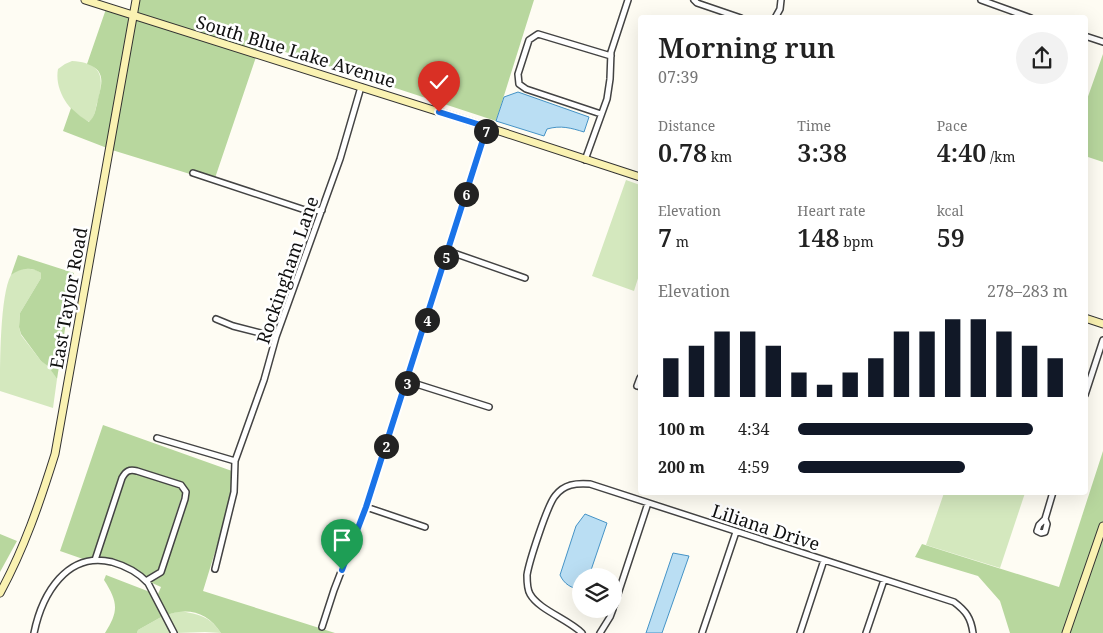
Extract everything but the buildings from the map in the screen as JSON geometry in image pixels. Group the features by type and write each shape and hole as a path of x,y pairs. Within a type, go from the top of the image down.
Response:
{"main road":[{"name":"South Blue Lake Avenue","path":"85,0 638,176"},
{"name":"East Taylor Road","path":"0,593 17,562 55,454 136,0"},
{"path":"1088,319 1103,324"},
{"path":"1066,633 1103,526"}],"street":[{"path":"585,160 607,100 611,56 628,0"},
{"path":"694,0 697,3 732,15"},
{"path":"776,15 781,0"},
{"path":"981,0 1023,15"},
{"path":"601,114 526,89 519,84 518,74 529,40 538,34 611,56"},
{"path":"1088,37 1103,42"},
{"name":"Rockingham Lane","path":"215,569 234,492 235,462 264,380 276,337 344,147 361,87"},
{"path":"322,627 366,507 408,381 487,127"},
{"path":"193,173 308,210 322,210"},
{"path":"448,251 525,278"},
{"path":"216,319 233,326 276,337"},
{"path":"1088,386 1103,340"},
{"path":"408,381 489,407"},
{"path":"157,438 235,462"},
{"path":"95,560 124,474 131,470 181,485 186,492 185,499 161,572 146,581"},
{"name":"Liliana Drive","path":"582,633 569,622 539,604 530,595 527,585 528,567 549,506 556,495 564,488 580,483 590,484 954,602 970,618 972,633"},
{"path":"1045,519 1052,495"},
{"path":"622,581 648,504"},
{"path":"366,507 425,528"},
{"path":"702,633 736,532"},
{"path":"34,633 45,602 60,577 74,565 95,560 132,569 146,581 174,633"},
{"path":"800,633 824,560"},
{"path":"866,633 884,580"},
{"path":"600,633 604,629 608,618"}],"green space":[{"path":"139,0 534,0 496,121 261,44 257,53 136,15"},
{"path":"106,9 130,18 107,148 63,131 71,108 89,122 95,113 101,86 101,76 94,67 87,64"},
{"path":"135,19 256,57 215,178 192,170 190,174 112,150"},
{"path":"1103,54 1103,162 1088,157 1088,96"},
{"path":"72,61 89,64 94,67 100,77 101,83 98,100 90,122 70,107 58,85 58,69"},
{"path":"626,180 638,184 638,278 634,291 592,276"},
{"path":"18,255 74,273 57,379 21,334 19,327 20,313 41,278 41,273 33,269 26,269 11,275"},
{"path":"25,268 41,273 41,278 20,313 19,327 21,335 41,361 48,365 57,379 53,408 0,391 1,330 7,285 11,275"},
{"path":"103,425 232,471 232,491 203,591 335,633 221,633 204,616 190,612 167,615 157,594 161,587 150,582 160,577 163,573 188,492 181,483 137,469 127,469 119,478 93,558 83,559 60,551"},
{"path":"1103,451 1103,633 1010,633 1000,601 978,576 915,557 922,544 1059,587"},
{"path":"131,472 179,487 183,492 158,571 147,578 125,564 112,559 99,558 124,479"},
{"path":"943,495 1024,495 1000,568 926,545"},
{"path":"0,534 17,541 0,572"},
{"path":"106,575 150,592 163,616 138,630 137,633 105,633 115,612 112,594 104,580"},
{"path":"179,611 192,613 208,619 221,633 177,633 167,615"},
{"path":"163,616 172,633 137,633 138,630"}],"water":[{"path":"518,92 589,117 584,132 557,127 547,129 544,136 496,121 504,97"},
{"path":"585,514 607,523 592,568 572,568 572,587 560,575 576,526"},
{"path":"673,553 689,556 662,633 646,633"}],"route":[{"path":"342,570 366,507 408,381 487,127 439,112"}]}
